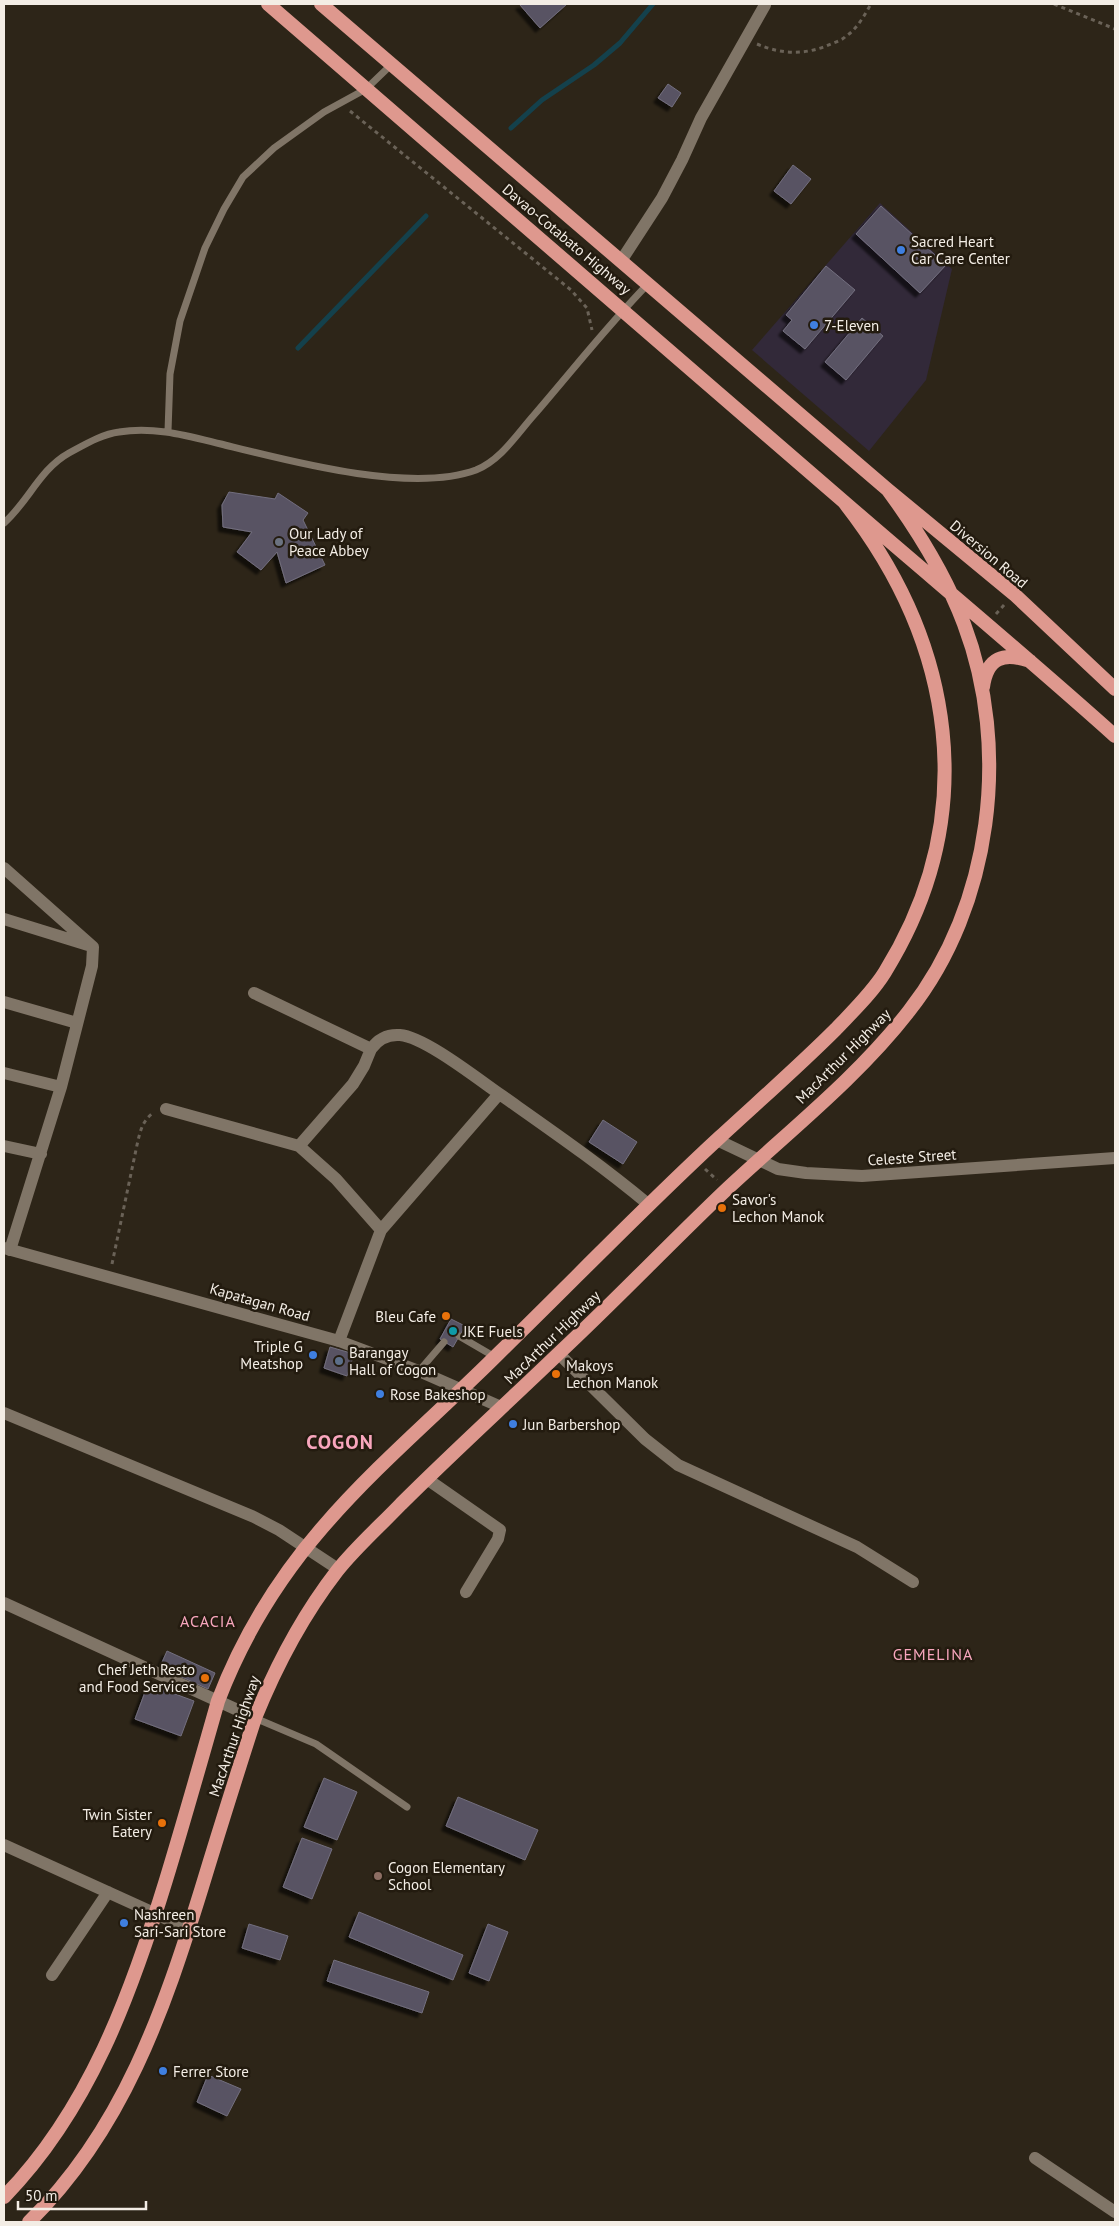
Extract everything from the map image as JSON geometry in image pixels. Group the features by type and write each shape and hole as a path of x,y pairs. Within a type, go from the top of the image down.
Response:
{"highway":[{"name":"Davao-Cotabato Highway","path":"268,4 844,502"},
{"name":"Davao-Cotabato Highway","path":"322,4 839,448"},
{"name":"Diversion Road","path":"839,448 1014,594 1115,689"},
{"name":"MacArthur Highway","path":"29,2222 67,2181 113,2113 152,2034 189,1929 255,1718 268,1685 286,1650 338,1569 501,1407 559,1354 727,1189 821,1103 876,1049 908,1012 929,983 947,951 972,888 985,821 989,760 983,696 964,624 950,592 919,534 888,490"},
{"path":"844,502 1033,662 1115,736"},
{"name":"MacArthur Highway","path":"4,2197 26,2175 50,2144 80,2096 110,2034 155,1914 227,1676 252,1628 288,1571 348,1500 496,1357 648,1204 819,1046 855,1009 883,975 918,906 929,874 938,835 945,770 943,734 936,687 928,655 906,599 869,535 844,502"},
{"path":"983,696 985,675 992,663 1006,657 1022,658 1033,662"}],"street":[{"path":"621,261 666,190 701,118 765,5"},
{"path":"4,868 93,946"},
{"path":"4,919 93,946"},
{"path":"7,1249 41,1154 61,1087 92,966 93,946"},
{"path":"254,993 371,1049"},
{"path":"4,1002 77,1023"},
{"path":"299,1146 353,1084 364,1066 371,1049 378,1040 402,1034 438,1052 499,1094 601,1165 648,1204"},
{"path":"4,1073 61,1087"},
{"path":"338,1341 381,1230 499,1094"},
{"path":"166,1109 299,1146 336,1179 381,1230"},
{"name":"Celeste Street","path":"717,1140 757,1161 778,1169 806,1173 862,1176 1115,1158"},
{"path":"4,1146 41,1154"},
{"name":"Kapatagan Road","path":"7,1249 338,1341 419,1371 501,1407"},
{"path":"559,1354 645,1439 678,1465 856,1547 913,1582"},
{"path":"4,1413 254,1517 338,1569"},
{"path":"427,1479 500,1530 498,1539 466,1592"},
{"path":"4,1603 255,1718"},
{"path":"4,1845 189,1929"},
{"path":"52,1975 108,1892"},
{"path":"1035,2158 1115,2212"}],"lane":[{"path":"168,432 170,374 180,321 205,248 224,209 243,178 274,148 340,103 366,88 392,64"},
{"path":"4,523 21,505 46,472 67,454 95,440 118,432 168,432 295,462 373,475 436,479 476,470 496,458 623,309 648,284"},
{"path":"459,1336 496,1357"},
{"path":"419,1371 444,1342"},
{"path":"255,1718 316,1744 407,1807"}],"path":[{"path":"745,39 770,49 790,53 817,50 845,38 861,21 871,4"},
{"path":"1054,4 1115,29"},
{"path":"340,103 570,290 587,308 595,344"},
{"path":"987,624 1014,594"},
{"path":"110,1277 142,1127 151,1114 157,1110 166,1109"},
{"path":"695,1160 727,1189"}],"shaded area":[{"path":"880,203 952,269 926,380 869,451 752,350"}],"building":[{"path":"567,4 540,28 520,5"},
{"path":"668,84 681,93 672,107 658,98"},
{"path":"793,165 811,179 791,204 774,191"},
{"name":"Sacred Heart Car Care Center","path":"881,206 946,265 920,293 856,234"},
{"path":"826,266 855,290 805,349 783,331 792,320 786,315"},
{"path":"862,318 883,336 846,380 825,362"},
{"name":"Our Lady of Peace Abbey","path":"229,492 275,499 278,493 308,513 303,520 325,565 286,583 277,552 261,570 237,552 252,532 223,527 222,505"},
{"path":"603,1120 637,1142 623,1164 589,1142"},
{"name":"JKE Fuels","path":"451,1319 465,1326 453,1347 440,1339"},
{"name":"Barangay Hall of Cogon","path":"330,1347 354,1354 347,1376 324,1368"},
{"path":"167,1651 215,1673 208,1689 160,1667"},
{"path":"148,1684 194,1701 181,1736 135,1719"},
{"path":"324,1778 357,1792 337,1840 304,1827"},
{"path":"458,1797 538,1830 525,1860 446,1826"},
{"path":"302,1838 332,1849 312,1899 283,1887"},
{"path":"359,1912 463,1955 453,1980 349,1937"},
{"path":"249,1924 288,1936 280,1960 242,1948"},
{"path":"488,1924 508,1932 489,1981 469,1973"},
{"path":"334,1960 429,1992 422,2013 327,1981"},
{"path":"208,2075 241,2089 227,2116 197,2102"}],"waterway":[{"path":"511,128 542,100 594,65 620,43 653,4"},
{"path":"298,348 426,216"}],"place":[{"name":"Sacred Heart Car Care Center","path":"901,250"},
{"name":"7-Eleven","path":"814,325"},
{"name":"Our Lady of Peace Abbey","path":"279,542"},
{"name":"Savor's Lechon Manok","path":"722,1208"},
{"name":"Bleu Cafe","path":"446,1316"},
{"name":"JKE Fuels","path":"453,1331"},
{"name":"Triple G Meatshop","path":"313,1355"},
{"name":"Barangay Hall of Cogon","path":"339,1361"},
{"name":"Makoys Lechon Manok","path":"556,1374"},
{"name":"Rose Bakeshop","path":"380,1394"},
{"name":"Jun Barbershop","path":"513,1424"},
{"name":"Chef Jeth Resto and Food Services","path":"205,1678"},
{"name":"Twin Sister Eatery","path":"162,1823"},
{"name":"Cogon Elementary School","path":"378,1876"},
{"name":"Nashreen Sari-Sari Store","path":"124,1923"},
{"name":"Ferrer Store","path":"163,2071"}],"district":[{"name":"COGON","path":"340,1442"},
{"name":"ACACIA","path":"208,1621"},
{"name":"GEMELINA","path":"933,1654"}]}
